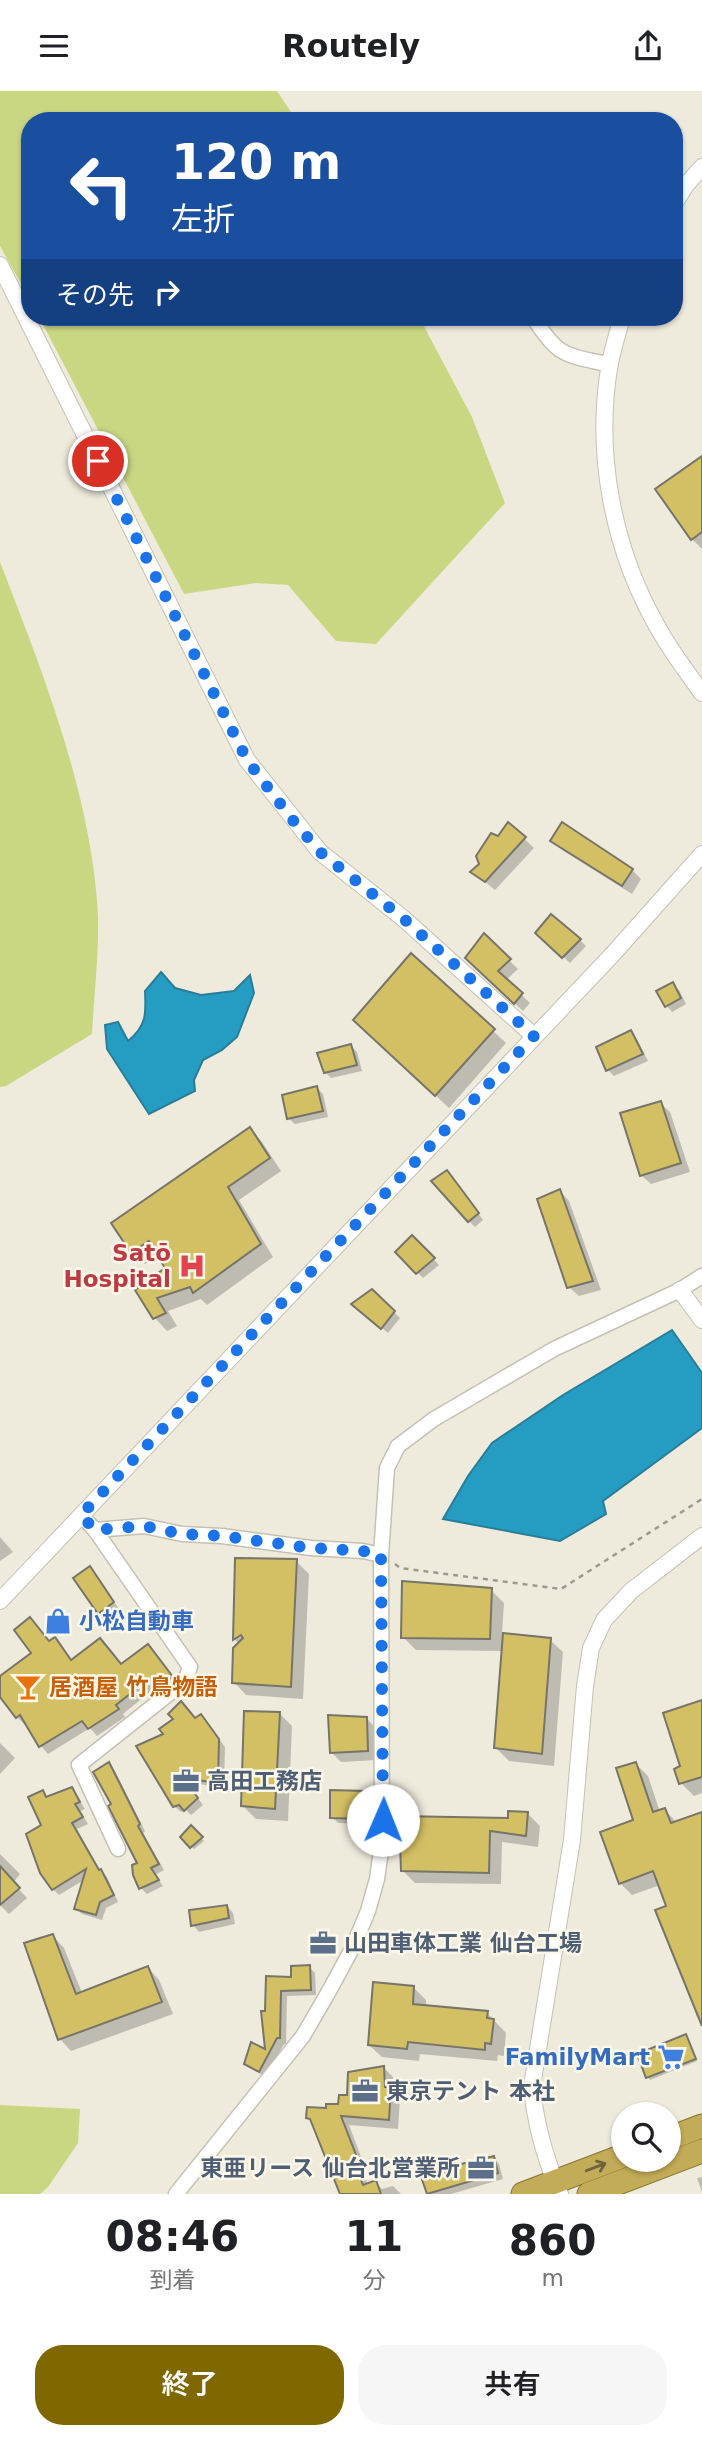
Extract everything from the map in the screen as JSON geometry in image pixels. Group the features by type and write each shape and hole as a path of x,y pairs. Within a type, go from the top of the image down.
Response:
{"highway":[{"path":"681,2134 702,2126"},
{"path":"589,2194 702,2151"},
{"path":"523,2194 558,2188 611,2162"}],"street":[{"path":"683,190 702,167"},
{"path":"0,265 21,307"},
{"path":"30,326 247,760 320,852 404,919 534,1036"},
{"path":"539,326 548,341 561,352 610,365"},
{"path":"620,326 610,365 605,420 607,473 616,524 632,575 657,626 702,693"},
{"path":"0,1601 612,954 702,854"},
{"path":"176,2194 303,2036 354,1947 368,1911 377,1879 382,1843 381,1555 387,1468 398,1446 433,1419 554,1349 680,1290 702,1276"},
{"path":"680,1290 702,1320"},
{"path":"81,1515 95,1530 190,1667 185,1681 79,1765 118,1849"},
{"path":"95,1530 144,1526 182,1534 222,1536 381,1555"},
{"path":"558,2188 534,2117 532,2086 570,1852 585,1686 592,1648 604,1620 631,1591 702,1536"}],"path":[{"path":"381,1555 400,1568 561,1589 702,1499"}],"green space":[{"path":"0,91 277,91 291,112 21,112 21,284 0,246"},
{"path":"44,326 424,326 472,417 505,503 376,644 336,641 288,585 256,583 184,594"},
{"path":"0,562 33,647 76,781 94,871 98,931 92,1034 6,1086 0,1087"},
{"path":"0,2105 80,2109 78,2143 48,2187 40,2194 0,2194"}],"water":[{"path":"161,972 175,988 201,995 234,991 250,975 254,993 237,1037 222,1050 203,1060 194,1080 195,1091 149,1114 107,1049 105,1025 118,1022 128,1041 139,1030 144,1019 145,991"},
{"path":"672,1330 702,1373 702,1428 603,1501 606,1514 560,1541 443,1519 468,1476 492,1443 563,1395"}],"building":[{"path":"702,456 702,532 691,540 655,489"},
{"path":"508,822 526,837 485,882 470,872 479,864 476,856 491,833 498,836"},
{"path":"562,822 633,869 622,886 550,841"},
{"path":"551,914 581,939 562,958 535,933"},
{"path":"484,933 511,959 498,971 523,993 514,1004 465,958"},
{"path":"411,953 495,1029 435,1096 353,1020"},
{"path":"673,982 681,998 665,1007 656,991"},
{"path":"631,1030 643,1054 606,1071 596,1047"},
{"path":"351,1044 357,1065 324,1073 317,1053"},
{"path":"317,1086 323,1111 287,1119 282,1095"},
{"path":"661,1101 681,1163 640,1176 620,1113"},
{"path":"250,1127 270,1158 228,1187 261,1244 193,1293 190,1287 157,1298 166,1313 153,1319 135,1290 165,1268 149,1241 131,1253 111,1223"},
{"path":"447,1170 479,1213 468,1222 431,1181"},
{"path":"560,1189 593,1281 567,1288 537,1199"},
{"path":"412,1235 435,1258 416,1274 395,1252"},
{"path":"372,1289 395,1311 381,1329 351,1304"},
{"path":"235,1558 297,1559 291,1687 232,1683 233,1648 243,1638 241,1635 233,1640"},
{"path":"90,1566 114,1602 98,1614 73,1578"},
{"path":"402,1581 492,1588 490,1639 401,1638"},
{"path":"30,1617 49,1641 55,1637 71,1660 100,1638 121,1664 148,1644 173,1677 156,1687 149,1679 116,1705 119,1709 88,1729 82,1721 39,1747 20,1715 16,1718 0,1697 0,1676 31,1653 14,1630"},
{"path":"503,1633 551,1638 542,1754 494,1748"},
{"path":"702,1700 702,1777 679,1784 674,1769 680,1766 663,1713"},
{"path":"181,1701 195,1718 201,1714 219,1739 218,1783 183,1778 198,1798 184,1811 179,1805 173,1807 136,1746 163,1734 159,1729 173,1719 168,1714"},
{"path":"244,1711 280,1712 275,1809 241,1806"},
{"path":"328,1715 367,1717 368,1751 330,1753"},
{"path":"109,1762 140,1824 138,1826 159,1864 151,1868 159,1880 139,1889 132,1865 137,1863 108,1806 111,1804 93,1772"},
{"path":"636,1762 653,1812 665,1808 671,1823 702,1812 702,2026 655,1910 666,1906 653,1871 619,1884 600,1832 633,1820 616,1768"},
{"path":"72,1787 80,1802 75,1804 83,1817 72,1823 114,1895 100,1902 96,1915 74,1909 86,1869 52,1890 40,1873 26,1834 41,1825 28,1797 43,1790 46,1797"},
{"path":"330,1790 366,1791 366,1819 330,1818"},
{"path":"508,1811 528,1812 526,1836 490,1831 489,1873 401,1871 399,1816 508,1818"},
{"path":"191,1825 203,1837 190,1848 180,1837"},
{"path":"0,1866 20,1888 0,1905"},
{"path":"227,1905 229,1918 191,1926 189,1910"},
{"path":"53,1934 76,1994 148,1966 162,2002 58,2040 24,1943"},
{"path":"310,1965 311,1990 281,1991 280,2038 277,2038 259,2072 244,2064 251,2042 265,2049 261,2011 265,2011 266,1976 291,1977 291,1966"},
{"path":"373,1982 414,1986 413,2004 488,2011 487,2018 494,2019 491,2044 485,2043 485,2050 408,2042 407,2049 368,2045"},
{"path":"686,2034 696,2059 646,2078 637,2054"},
{"path":"384,2066 385,2087 391,2087 389,2120 341,2116 358,2160 354,2162 363,2185 376,2180 381,2194 340,2194 310,2119 306,2118 307,2107 326,2108 326,2104 338,2104 339,2095 347,2095 348,2072"},
{"path":"494,2156 498,2173 427,2194 418,2168 442,2160 445,2168"}],"place":[{"name":"Satō Hospital","path":"192,1266"},
{"name":"小松自動車","path":"58,1621"},
{"name":"居酒屋 竹鳥物語","path":"28,1687"},
{"name":"高田工務店","path":"186,1781"},
{"name":"山田車体工業 仙台工場","path":"323,1943"},
{"name":"FamilyMart","path":"671,2057"},
{"name":"東京テント 本社","path":"365,2091"},
{"name":"東亜リース 仙台北営業所","path":"481,2168"}],"route":[{"path":"98,461 247,760 320,852 404,919 534,1036 81,1515 95,1530 144,1526 182,1534 222,1536 381,1555 383,1820"}]}
